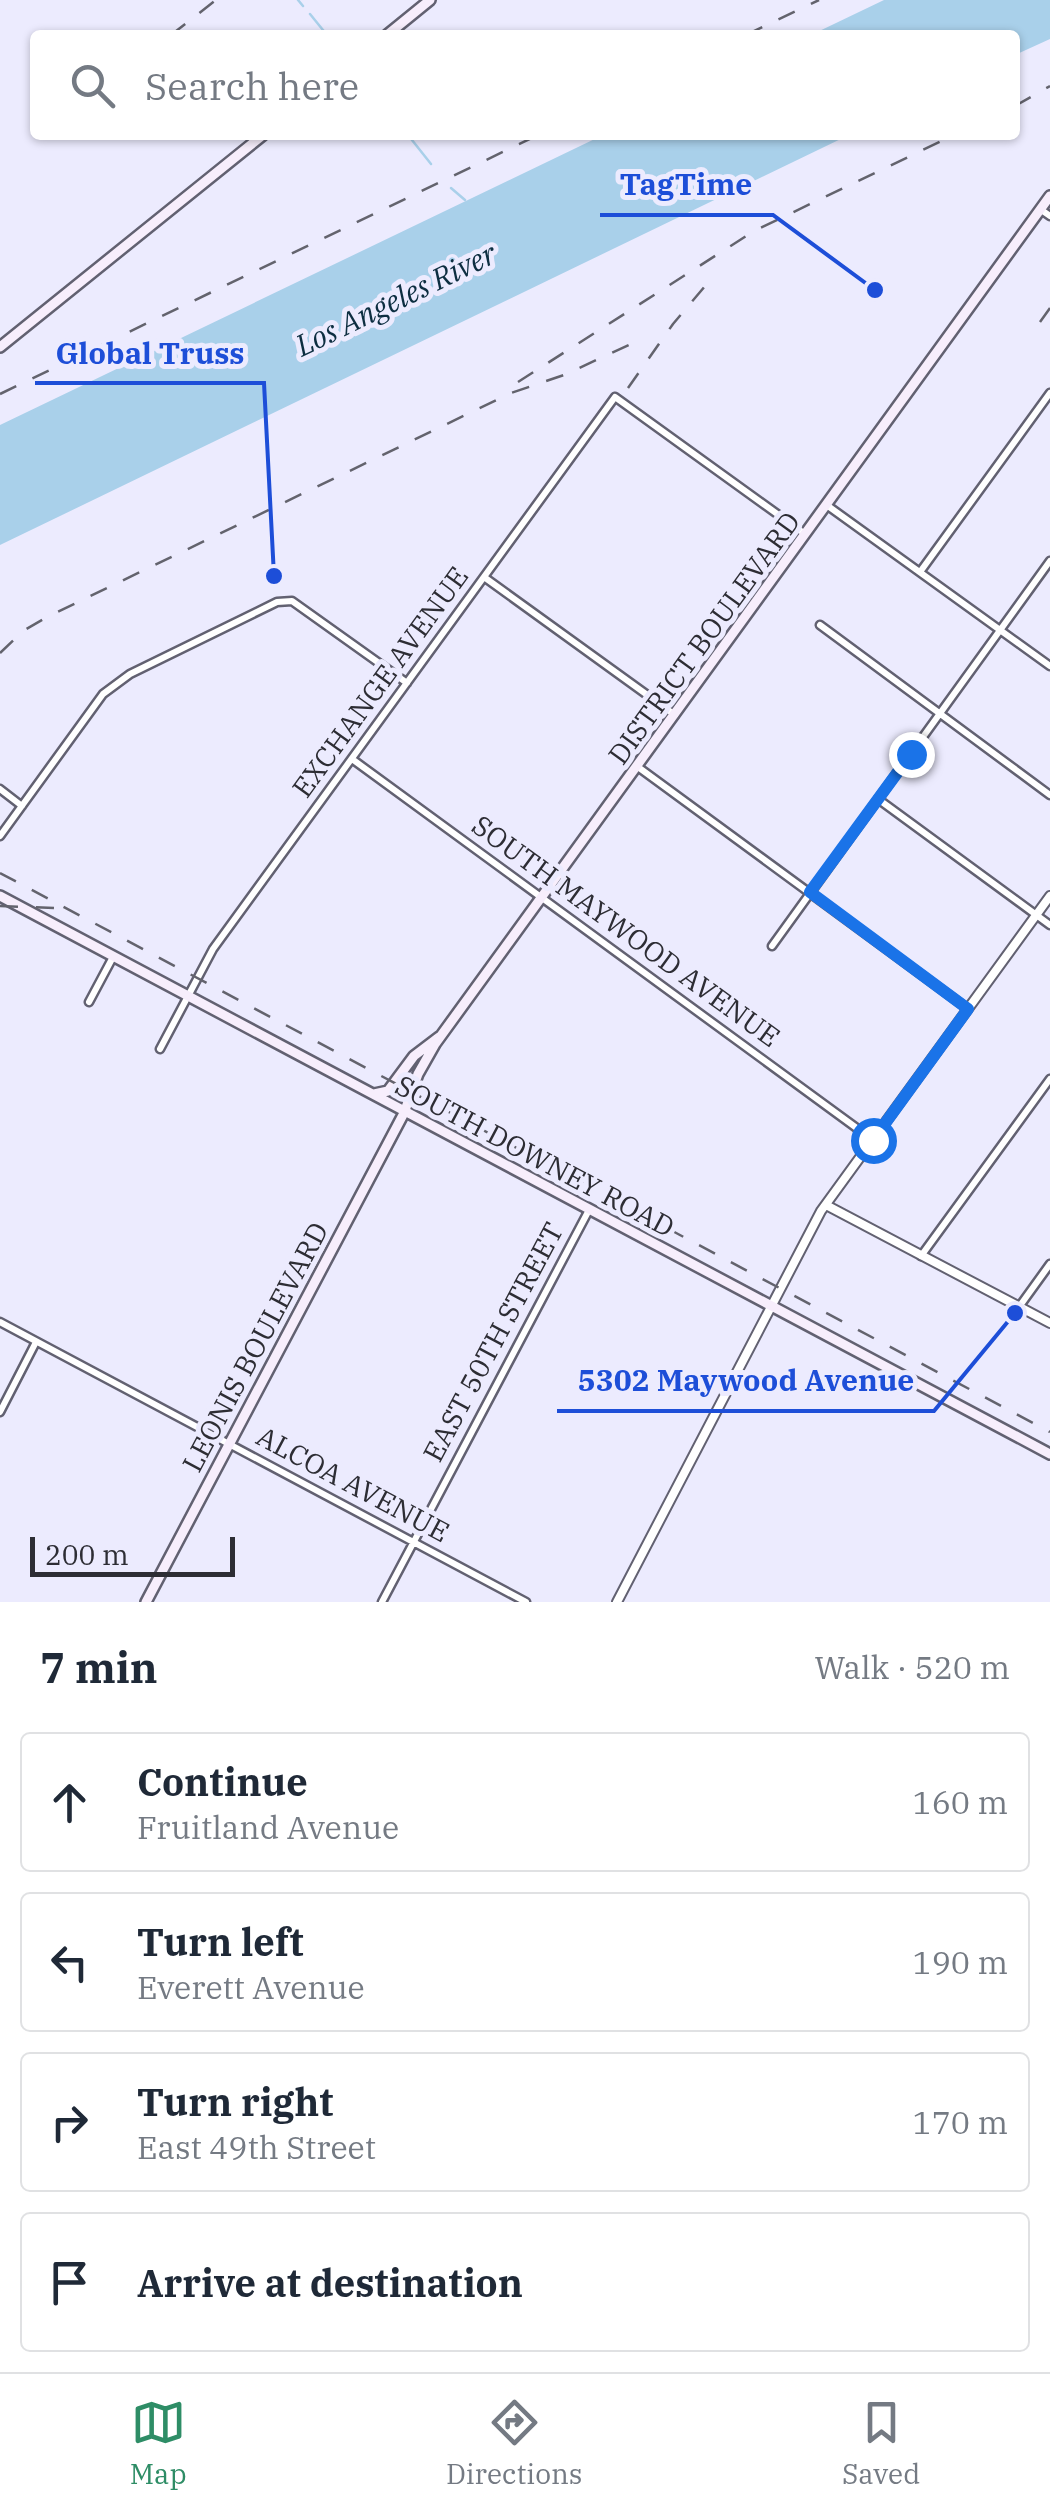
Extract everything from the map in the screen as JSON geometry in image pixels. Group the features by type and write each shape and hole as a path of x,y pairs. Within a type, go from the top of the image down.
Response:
{"main road":[{"path":"393,30 430,0"},
{"path":"0,348 257,140"},
{"name":"DISTRICT BOULEVARD","path":"404,1113 425,1061 442,1035 1050,196"},
{"name":"SOUTH DOWNEY ROAD","path":"0,896 1050,1454"},
{"path":"371,1094 388,1091 414,1056 442,1035"},
{"name":"LEONIS BOULEVARD","path":"146,1602 404,1113"}],"street":[{"path":"1040,209 1050,216"},
{"path":"920,572 1050,392"},
{"name":"EXCHANGE AVENUE","path":"160,1049 213,950 615,398 806,535"},
{"path":"828,506 1050,666"},
{"path":"772,946 1050,561"},
{"path":"484,577 675,715"},
{"path":"0,836 103,694 130,674 280,601 292,601 407,683"},
{"path":"820,625 1050,795"},
{"name":"SOUTH MAYWOOD AVENUE","path":"352,758 873,1140"},
{"path":"638,768 968,1009"},
{"path":"0,788 22,806"},
{"path":"878,799 1050,925"},
{"path":"617,1602 826,1205 1050,896"},
{"path":"89,1002 113,957"},
{"path":"922,1256 1050,1079"},
{"path":"826,1205 1050,1324"},
{"name":"EAST 50TH STREET","path":"382,1602 588,1210"},
{"path":"1019,1307 1050,1264"},
{"name":"ALCOA AVENUE","path":"0,1322 526,1602"},
{"path":"0,1412 36,1341"}],"water":[{"path":"884,0 1050,0 1050,39 1020,53 1020,30 821,30"},
{"name":"Los Angeles River","path":"593,140 839,140 0,545 0,425"}],"waterway":[{"path":"298,0 303,6"},
{"path":"310,14 323,30"},
{"path":"412,140 431,164"},
{"path":"451,188 465,200"}],"railway":[{"path":"177,30 216,0"},
{"path":"756,30 819,0"},
{"path":"1020,103 1050,86"},
{"path":"0,394 528,140"},
{"path":"518,382 754,231 944,140"},
{"path":"628,388 706,285"},
{"path":"1040,322 1050,308"},
{"path":"0,653 23,631 47,617 511,393 564,375 631,344"},
{"path":"0,873 1050,1432"},
{"path":"0,906 55,908"}],"place":[{"name":"TagTime","path":"875,290"},
{"name":"Global Truss","path":"274,576"},
{"name":"5302 Maywood Avenue","path":"1015,1313"}],"route":[{"path":"873,1140 968,1009 810,892 911,754"}]}
